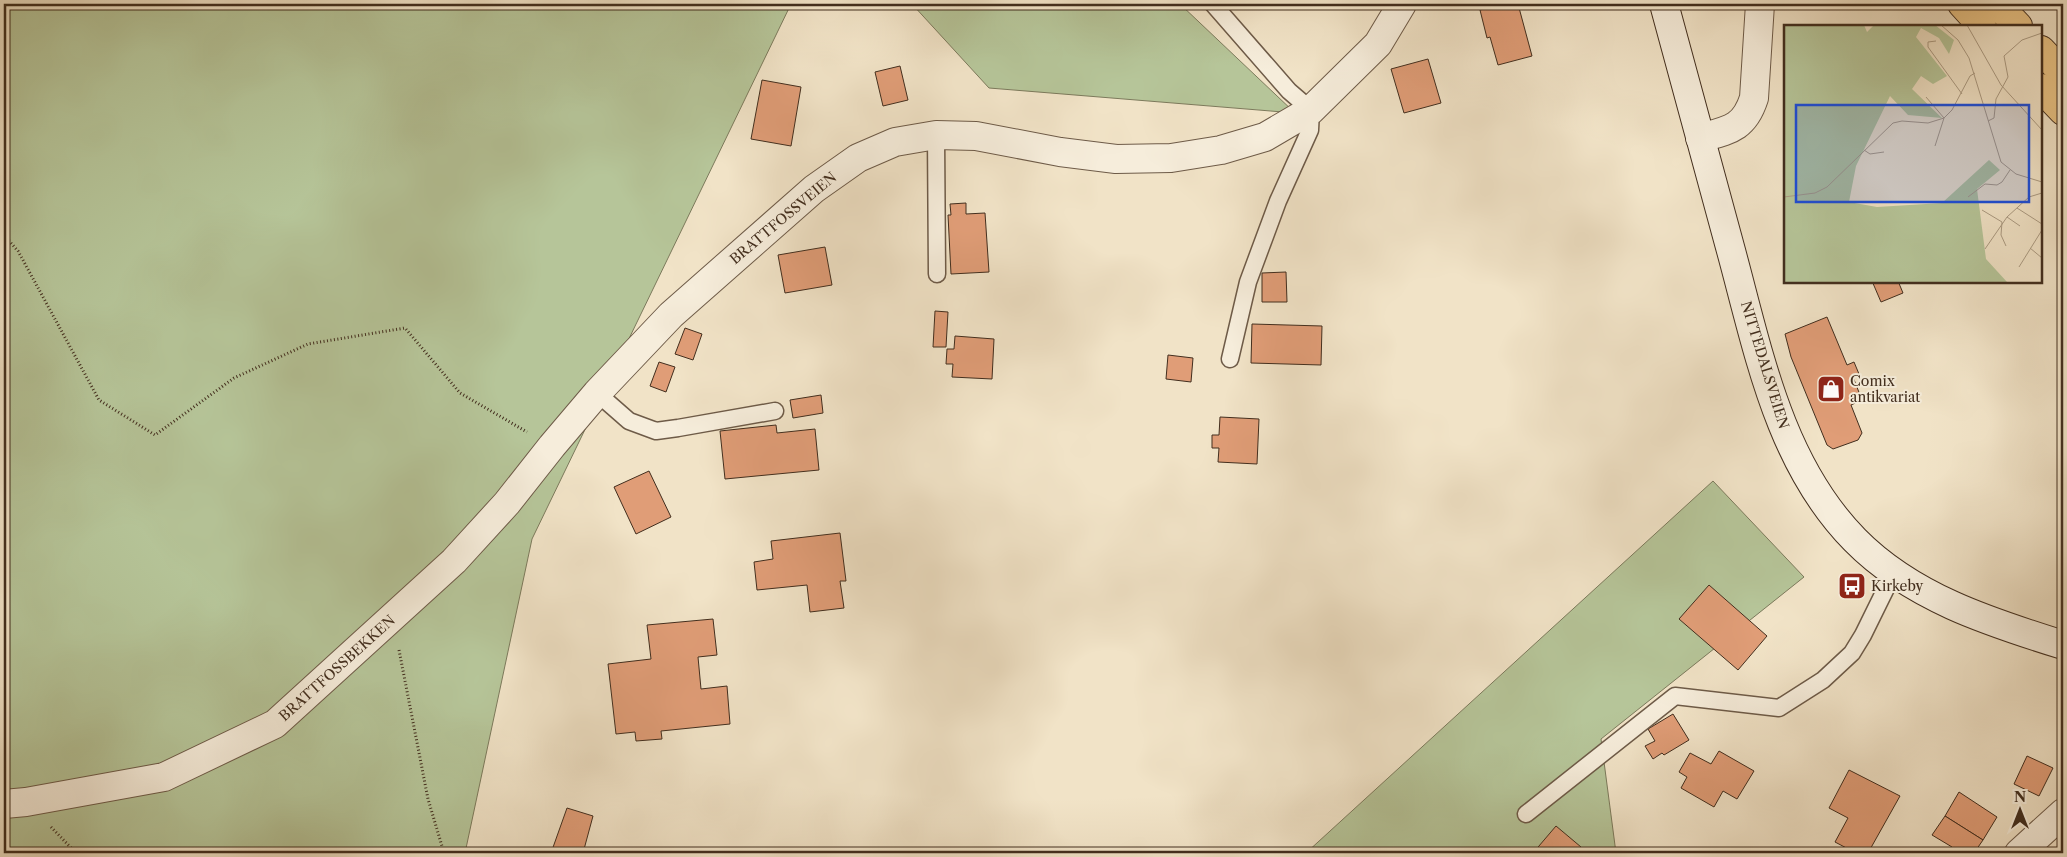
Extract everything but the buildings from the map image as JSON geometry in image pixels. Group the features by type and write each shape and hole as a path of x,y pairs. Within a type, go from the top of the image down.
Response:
{"highway":[{"path":"1962,4 1981,25"},
{"path":"1997,4 2017,25"},
{"path":"2042,51 2063,73"},
{"path":"2042,89 2063,111"}],"street":[{"name":"BRATTFOSSVEIEN","path":"552,446 597,393 671,315 814,189 858,158 895,142 936,135 976,136 1060,152 1116,159 1171,158 1221,150 1265,138 1311,110 1378,44 1402,4"},
{"name":"NITTEDALSVEIEN","path":"1664,4 1768,383 1796,456 1820,498 1855,540 1894,572 1953,606 1992,622 2063,645"},
{"path":"1700,138 1732,129 1743,121 1750,110 1754,91 1760,4"},
{"name":"BRATTFOSSBEKKEN","path":"4,804 26,802 164,777 275,724 454,561 507,503 552,446"},
{"path":"2019,853 2063,813"}],"lane":[{"path":"1213,4 1289,91 1311,110 1310,130 1278,201 1248,282 1230,359"},
{"path":"936,135 937,274"},
{"path":"597,393 629,421 656,430 775,411"},
{"path":"1526,814 1675,696 1779,708 1823,680 1852,653 1894,572"}],"path":[{"path":"4,235 18,251 99,400 155,435 234,378 308,344 405,328 460,393 552,446"},
{"path":"393,617 428,799 444,853"}],"green space":[{"path":"4,4 791,4 532,539 465,853 4,853"},
{"path":"912,4 1180,4 1295,113 989,88"},
{"path":"1713,481 1804,577 1601,739 1616,853 1306,853"}],"place":[{"name":"Comix antikvariat","path":"1831,389"},
{"name":"Kirkeby","path":"1852,586"}]}
